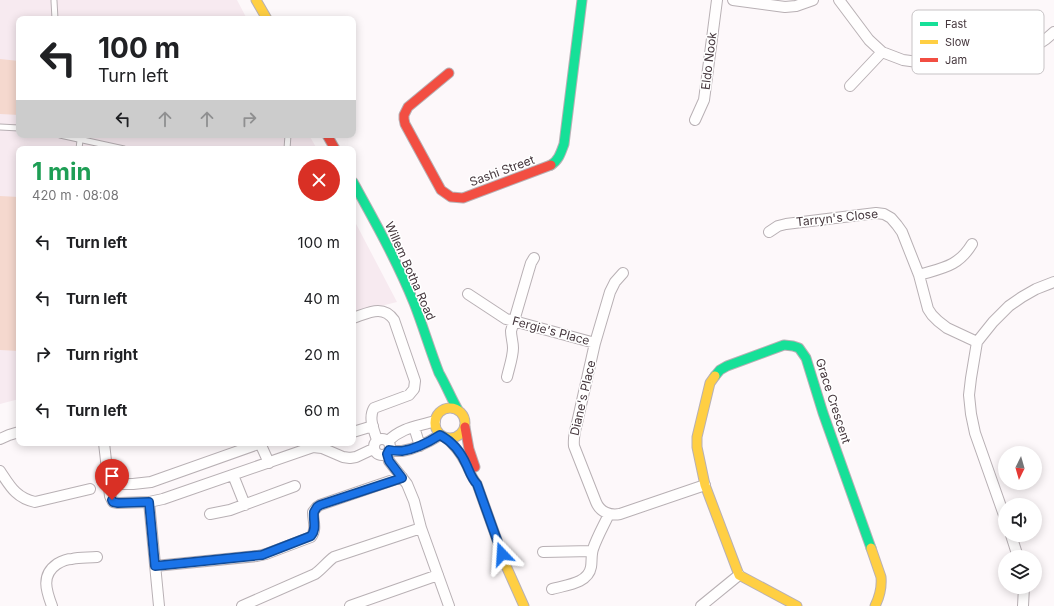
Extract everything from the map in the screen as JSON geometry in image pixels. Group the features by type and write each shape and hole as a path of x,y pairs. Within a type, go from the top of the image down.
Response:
{"street":[{"path":"256,0 265,16"},
{"name":"Sashi Street","path":"449,73 408,107 404,112 403,120 441,190 445,194 455,198 464,198 553,164 559,157 564,144 582,0"},
{"name":"Eldo Nook","path":"696,120 704,100 717,0"},
{"path":"733,0 785,7 796,6 813,0"},
{"path":"839,0 862,33 882,52 903,60 912,61"},
{"path":"1044,40 1054,32"},
{"path":"850,86 882,52"},
{"name":"Willem Botha Road","path":"356,188 397,266 414,305 438,373 440,396 437,416"},
{"name":"Tarryn's Close","path":"769,232 778,226 786,224 862,214 884,214 891,218 902,232 919,275 928,309 932,315 947,328 977,342"},
{"path":"919,275 949,266 961,259 972,244"},
{"path":"507,377 513,351 510,320 534,258"},
{"name":"Diane's Place","path":"609,514 598,506 596,502 573,440 595,343 610,292 615,282 623,273"},
{"path":"998,498 975,433 971,414 969,395 977,342 993,322 1009,306 1036,289 1054,282"},
{"name":"Fergie's Place","path":"468,294 510,320 595,343"},
{"path":"356,317 377,310 391,315 415,381 414,389 409,395 374,408 371,413 371,417 373,426 389,461 407,484 449,606"},
{"name":"Grace Crescent","path":"739,575 705,486 697,447 697,437 710,383 720,370 784,345 793,346 800,348 806,358 823,413 881,577 882,592 875,606"},
{"name":"Willem Botha Road","path":"438,373 444,381 458,410"},
{"path":"104,446 110,496 113,502 149,502 163,499 313,447 322,448 343,457 356,457 383,447 399,432 414,427 437,416 444,409 454,408 458,410 464,418 469,449 476,470 477,484"},
{"path":"437,416 435,426 437,431 459,451 477,484 507,568 524,606"},
{"path":"356,431 373,426"},
{"path":"414,427 420,446"},
{"path":"383,447 403,451 420,446 443,436 455,438 463,432 465,427"},
{"path":"0,438 16,433"},
{"path":"109,484 151,482 253,446"},
{"path":"262,446 269,463"},
{"path":"0,472 17,494 29,501 41,501 90,489"},
{"path":"233,474 245,504"},
{"path":"155,566 266,554 311,536 314,532 314,512 320,505 402,478"},
{"path":"210,514 230,510 295,486"},
{"path":"552,589 580,581 589,573 591,568 592,551 609,514 620,514 705,486"},
{"path":"149,502 159,606"},
{"path":"242,606 315,574 334,557 421,528"},
{"path":"543,552 592,551"},
{"path":"49,606 46,584 47,576 52,569 61,562 71,559 97,557"},
{"path":"350,606 438,575"},
{"path":"701,606 739,575 798,606"},
{"path":"1023,606 1024,594"}],"lane":[{"path":"54,1 55,16"},
{"path":"0,126 16,128"},
{"path":"72,138 109,146"},
{"path":"79,146 80,140"}],"shaded area":[{"path":"0,0 237,0 245,16 16,16 16,138 311,138 315,146 16,146 16,400 0,404"},
{"path":"0,59 16,61 16,115 0,114"},
{"path":"0,196 16,197 16,351 0,350"},
{"path":"356,224 397,302 356,312"}],"traffic: fast":[{"path":"551,165 558,158 564,144 582,0"},
{"path":"356,188 400,272 414,303 439,373 458,410"},
{"path":"715,376 720,370 727,366 784,345 799,348 806,358 823,413 871,548"}],"traffic: slow":[{"path":"256,0 265,16"},
{"path":"715,376 710,383 697,437 697,447 705,485 739,575 797,606"},
{"path":"450,408 461,412 465,423 461,434 450,438 439,434 435,423 439,412 450,408"},
{"path":"445,437 454,445 461,455 477,484 507,568 524,606"},
{"path":"871,548 881,577 880,592 875,606"}],"traffic: jam":[{"path":"449,73 408,107 404,115 405,124 441,190 451,197 463,198 551,165"},
{"path":"329,138 333,146"},
{"path":"465,427 469,449 475,467"}],"route":[{"path":"112,500 113,502 118,503 149,502 155,566 262,555 311,536 314,532 313,515 315,509 320,505 402,478 389,461 387,454 389,450 403,451 422,445 440,435 445,437 459,451 477,484 502,554"}]}
